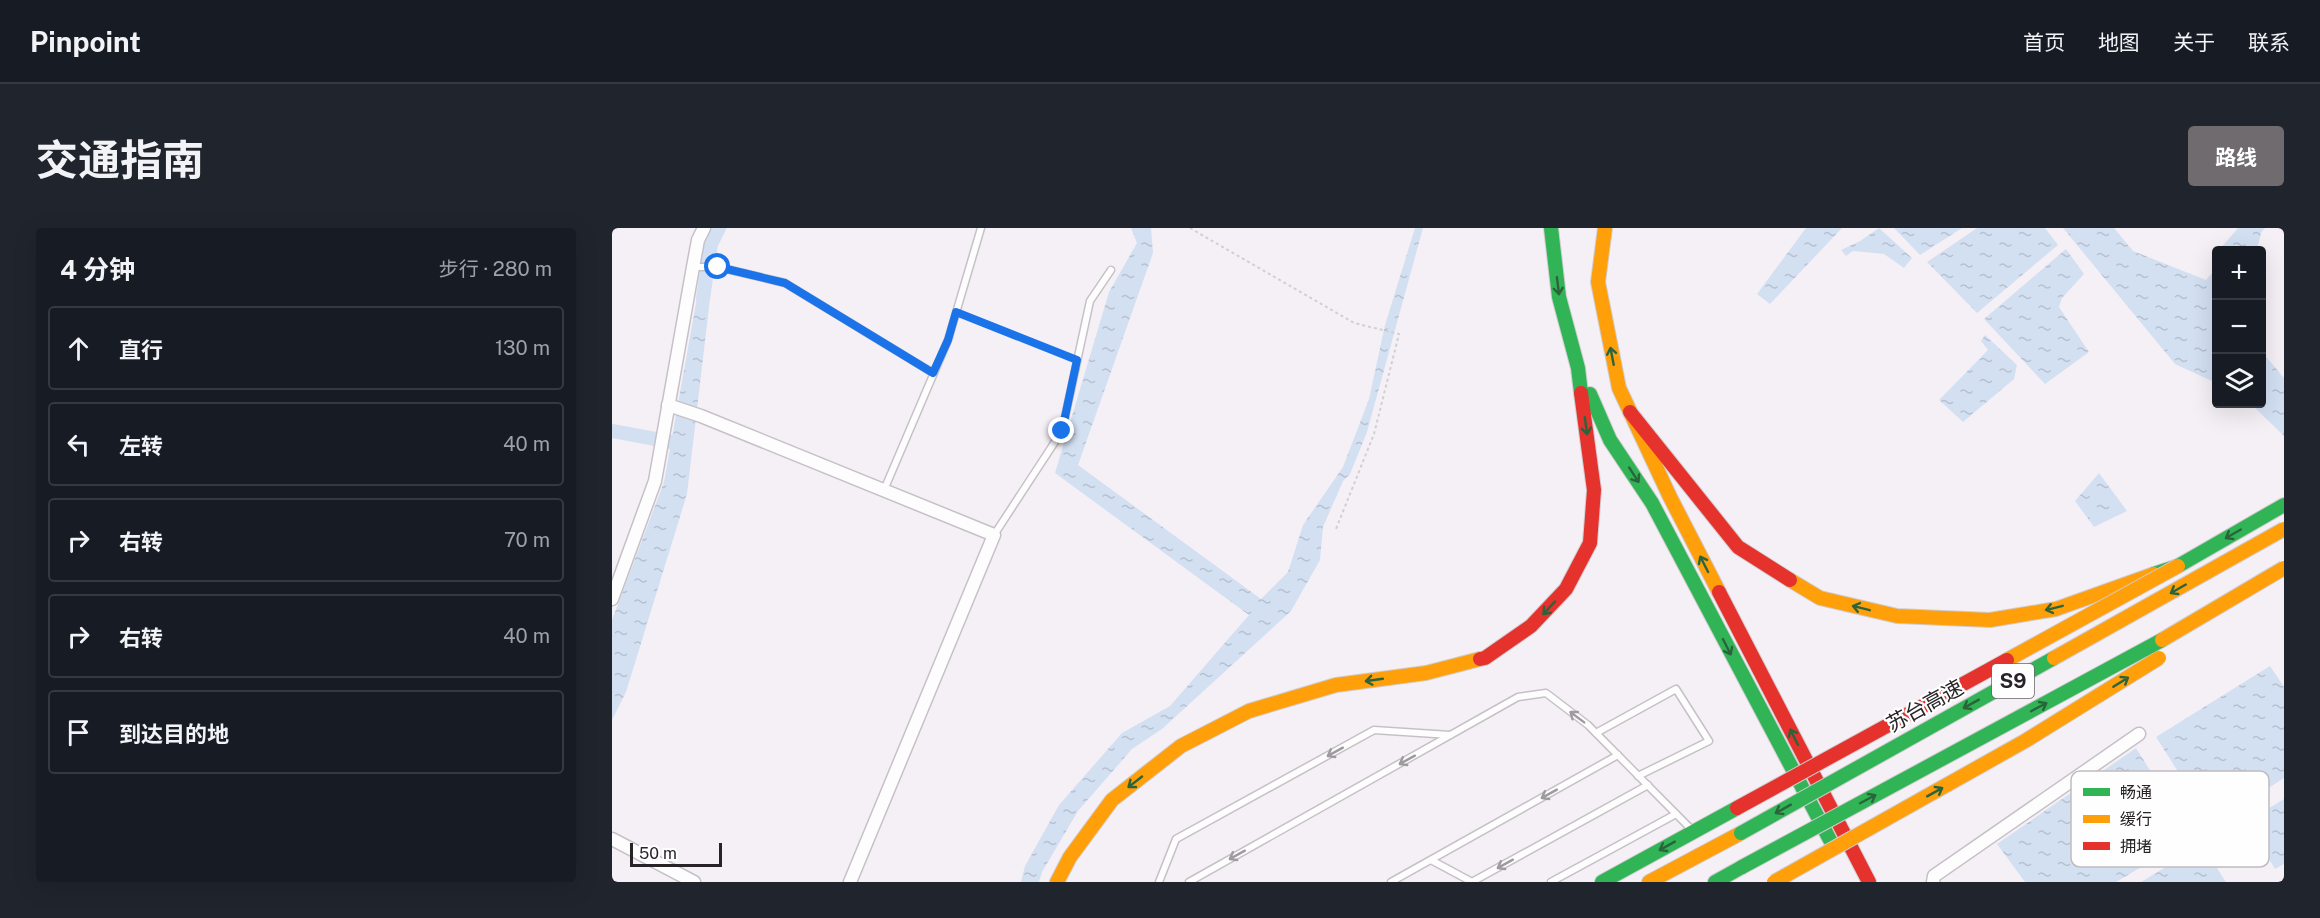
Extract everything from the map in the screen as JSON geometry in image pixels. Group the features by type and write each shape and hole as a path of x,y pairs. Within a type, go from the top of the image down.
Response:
{"highway":[{"path":"1058,882 1070,857 1112,800 1181,746 1249,711 1314,692 1336,686 1426,673 1485,658 1532,626 1566,589 1590,543 1594,490 1578,368 1559,297 1551,228"},
{"path":"1605,228 1598,282 1619,388 1670,497 1869,882"},
{"path":"1578,368 1610,440 1652,503 1842,862"},
{"path":"1630,412 1738,547 1820,598 1897,616 1990,620 2056,609 2178,566"},
{"path":"1602,882 2178,566 2284,505"},
{"name":"苏台高速","path":"1649,882 2284,529"},
{"name":"S9","path":"1715,882 2168,638 2284,568"},
{"path":"1774,882 2025,741 2184,643 2284,577"}],"street":[{"path":"612,599 655,481 698,240 704,228"},
{"path":"669,405 994,535 850,882"},
{"path":"2086,771 2139,734"},
{"path":"1933,882 1934,876 2071,781"},
{"path":"612,839 694,882"}],"lane":[{"path":"884,490 948,340 981,228"},
{"path":"693,267 718,267 785,283 933,373"},
{"path":"994,535 1062,431 1090,301 1111,270"},
{"path":"1596,733 1677,689 1709,741 1638,776"},
{"path":"1189,882 1518,697 1546,693 1596,733 1694,831"},
{"path":"1159,882 1176,839 1374,730 1451,735"},
{"path":"1391,882 1618,755"},
{"path":"1431,860 1472,882 1648,785"},
{"path":"1551,882 1677,814"}],"path":[{"path":"1190,228 1354,323 1400,334 1374,434 1335,529"},
{"path":"956,312 1077,360"}],"water":[{"path":"1131,228 1151,228 1153,253 1078,465 1261,599 1288,572 1303,525 1343,467 1369,399 1385,325 1415,228 1423,228 1367,432 1350,474 1343,481 1323,527 1320,560 1291,611 1162,729 1132,749 1078,811 1042,872 1039,882 1021,882 1025,866 1059,805 1122,733 1170,706 1249,615 1055,473 1109,292 1137,243"},
{"path":"1806,228 1842,228 1770,304 1757,294"},
{"path":"1879,228 1912,258 1904,268 1884,254 1853,251 1846,256 1841,250"},
{"path":"1894,228 1962,228 1920,255"},
{"path":"1977,228 2045,228 2058,245 1977,313 1927,262"},
{"path":"2063,228 2114,228 2133,251 2206,280 2212,273 2212,381 2175,364"},
{"path":"2238,228 2265,228 2261,233 2258,246 2222,246"},
{"path":"2066,249 2084,274 2062,298 2059,307 2089,352 2045,384 1984,319"},
{"path":"700,281 712,282 687,494 626,692 612,720 612,620 664,482"},
{"path":"1985,335 2017,365 2014,379 1963,422 1939,400 1988,350 1981,341"},
{"path":"2266,357 2284,378 2284,436 2255,408 2266,408"},
{"path":"2099,473 2127,511 2094,527 2075,501"},
{"path":"2270,666 2284,687 2284,778 2269,788 2269,771 2178,771 2156,737"},
{"path":"2136,748 2150,771 2103,771"},
{"path":"2071,793 2071,867 2141,867 2116,882 2025,882 1997,844"},
{"path":"2284,799 2284,864 2275,869 2269,859 2269,808"},
{"path":"2166,867 2216,867 2226,882 2141,882"}],"waterway":[{"path":"703,298 711,244 719,228"},
{"path":"612,431 682,444"}],"traffic: fast":[{"path":"1551,228 1559,297 1578,368 1581,393"},
{"path":"1590,394 1610,440 1652,503 1830,840"},
{"path":"2154,574 2178,566 2284,505"},
{"path":"1742,867 2162,640"},
{"path":"1741,833 2054,658"},
{"path":"1602,882 1737,808"},
{"path":"1715,882 1742,867"}],"traffic: slow":[{"path":"1605,228 1598,282 1619,388 1670,497 1719,592"},
{"path":"2054,658 2284,529"},
{"path":"2007,660 2178,566"},
{"path":"2162,640 2284,568"},
{"path":"1790,580 1820,598 1897,616 1990,620 2056,609 2154,574"},
{"path":"1774,882 2025,741 2159,658"},
{"path":"1057,882 1070,857 1112,800 1181,746 1249,711 1336,685 1426,673 1480,659"},
{"path":"1649,882 1741,833"}],"traffic: jam":[{"path":"1480,659 1485,658 1531,626 1566,589 1590,543 1594,490 1581,393"},
{"path":"1630,412 1738,547 1790,580"},
{"path":"1719,592 1869,882"},
{"path":"1737,808 2007,660"}],"route":[{"path":"718,267 785,283 933,373 948,340 956,312 1077,360 1062,431"}]}
